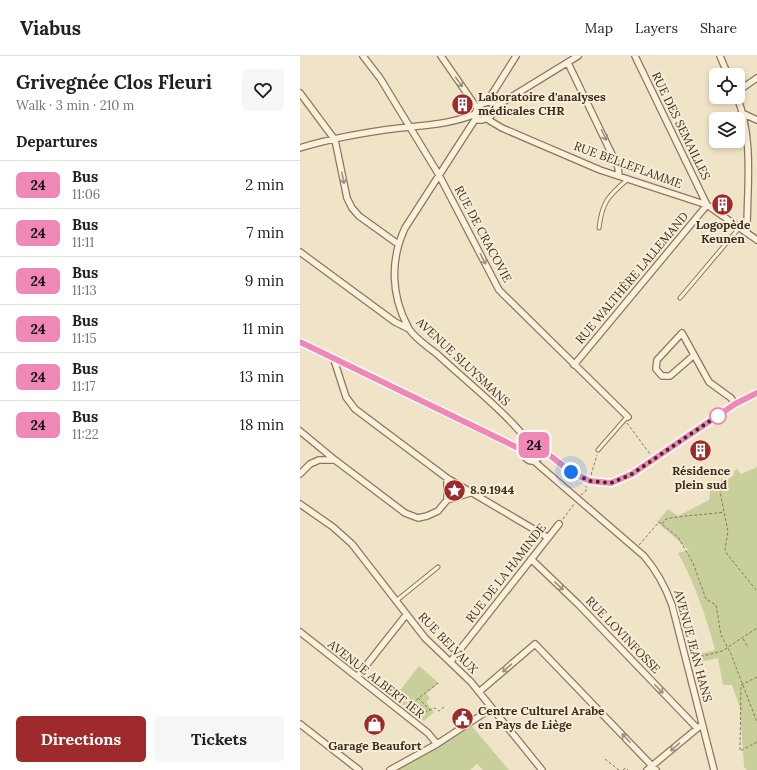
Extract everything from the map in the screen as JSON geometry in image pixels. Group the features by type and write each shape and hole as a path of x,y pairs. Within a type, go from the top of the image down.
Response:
{"street":[{"name":"RUE DE CRACOVIE","path":"363,56 380,78 439,175 499,290 627,419"},
{"path":"440,56 482,120 491,116 495,107 578,56"},
{"path":"300,148 335,140 467,117 476,113 488,102 516,56"},
{"name":"RUE DES SEMAILLES","path":"635,56 707,205"},
{"path":"720,56 725,68"},
{"path":"568,63 618,167 619,176"},
{"path":"745,86 757,78"},
{"path":"300,93 335,140 349,203 359,216 398,244"},
{"path":"488,102 493,103 495,107"},
{"name":"AVENUE SLUYSMANS","path":"476,113 405,228 398,244 394,261 394,286 409,329 480,394 531,445"},
{"path":"745,114 757,120"},
{"name":"RUE BELLEFLAMME","path":"487,119 502,128 619,176 707,205 747,231 757,240"},
{"path":"745,121 748,142 747,231"},
{"name":"RUE WALTHÈRE LALLEMAND","path":"574,365 707,205"},
{"path":"300,252 395,322 409,329"},
{"path":"693,356 670,376 662,376 656,369 657,360 682,333 693,356 711,384 727,394 735,404"},
{"path":"300,342 334,360 524,451"},
{"path":"334,360 338,376 351,406 447,478 470,493 547,537"},
{"path":"541,453 548,454 571,472 590,481 611,483 632,474 735,404 757,393"},
{"path":"300,431 335,460 405,513 418,518 432,514 447,500 470,493"},
{"path":"524,451 531,445 540,449 541,453"},
{"path":"319,460 321,454 320,447"},
{"path":"524,451 526,459 535,462 540,457 541,453"},
{"path":"300,474 310,464 319,460 335,460"},
{"name":"AVENUE JEAN HANS","path":"535,462 636,549 653,566 665,586 672,605 686,660 700,727 714,770"},
{"path":"447,478 447,500"},
{"name":"RUE BELVAUX","path":"300,504 333,527 352,544 406,616 425,638 451,661 479,692 542,770"},
{"name":"RUE DE LA HAMINDE","path":"451,661 547,537 559,524"},
{"name":"RUE LOVINFOSSE","path":"531,559 578,604 700,727"},
{"path":"357,677 406,616"},
{"name":"AVENUE ALBERT 1ER","path":"300,632 411,719 428,733 437,744"},
{"path":"479,692 535,644 655,768"},
{"path":"390,770 437,744 492,708"},
{"path":"300,724 360,770"},
{"path":"647,770 655,768 700,727"}],"lane":[{"path":"599,228 603,206 606,199 628,179"},
{"path":"680,298 740,227"},
{"path":"598,450 627,419"},
{"path":"396,602 438,567"}],"path":[{"path":"627,419 654,460"},
{"path":"724,469 720,492 728,536 725,549 727,554 757,590"},
{"name":"RUE DE LA HAMINDE","path":"559,524 578,499"},
{"path":"662,524 666,519 685,515 704,515 724,512"},
{"path":"636,549 658,522 678,537 693,563 706,599 716,605 721,634 757,722"},
{"path":"686,660 718,653 757,628"},
{"path":"743,638 748,647"},
{"path":"742,685 757,677"},
{"path":"418,714 418,708 415,701 438,683"},
{"path":"742,685 740,751 757,742"},
{"path":"418,698 430,710"},
{"path":"411,719 418,714 430,710 436,709 439,712 444,707"},
{"path":"605,759 619,770"},
{"path":"623,770 625,768 628,770"}],"green space":[{"path":"757,467 757,770 747,770 744,767 740,708 732,685 723,685 718,658 700,662 698,654 715,650 700,600 678,553 689,550 657,522 668,509 678,516 709,500 710,491 733,476 736,468 741,474"},
{"path":"419,666 439,683 426,694 430,698 426,702 434,712 424,721 394,698"},
{"path":"469,723 509,770 483,770 477,764 470,770 398,770"}],"bus line":[{"name":"24","path":"300,342 334,360 504,441 517,449 524,451 528,446 536,445 540,449 541,453 548,454 571,472 590,481 611,483 632,474 735,404 757,393"}],"place":[{"name":"Laboratoire d'analyses médicales CHR","path":"463,104"},
{"name":"Logopède Keunen","path":"723,204"},
{"name":"Résidence plein sud","path":"701,450"},
{"name":"8.9.1944","path":"455,490"},
{"name":"Centre Culturel Arabe en Pays de Liège","path":"463,718"},
{"name":"Garage Beaufort","path":"375,725"}],"route":[{"path":"571,472 590,481 611,483 632,474 723,412 718,416"}]}
